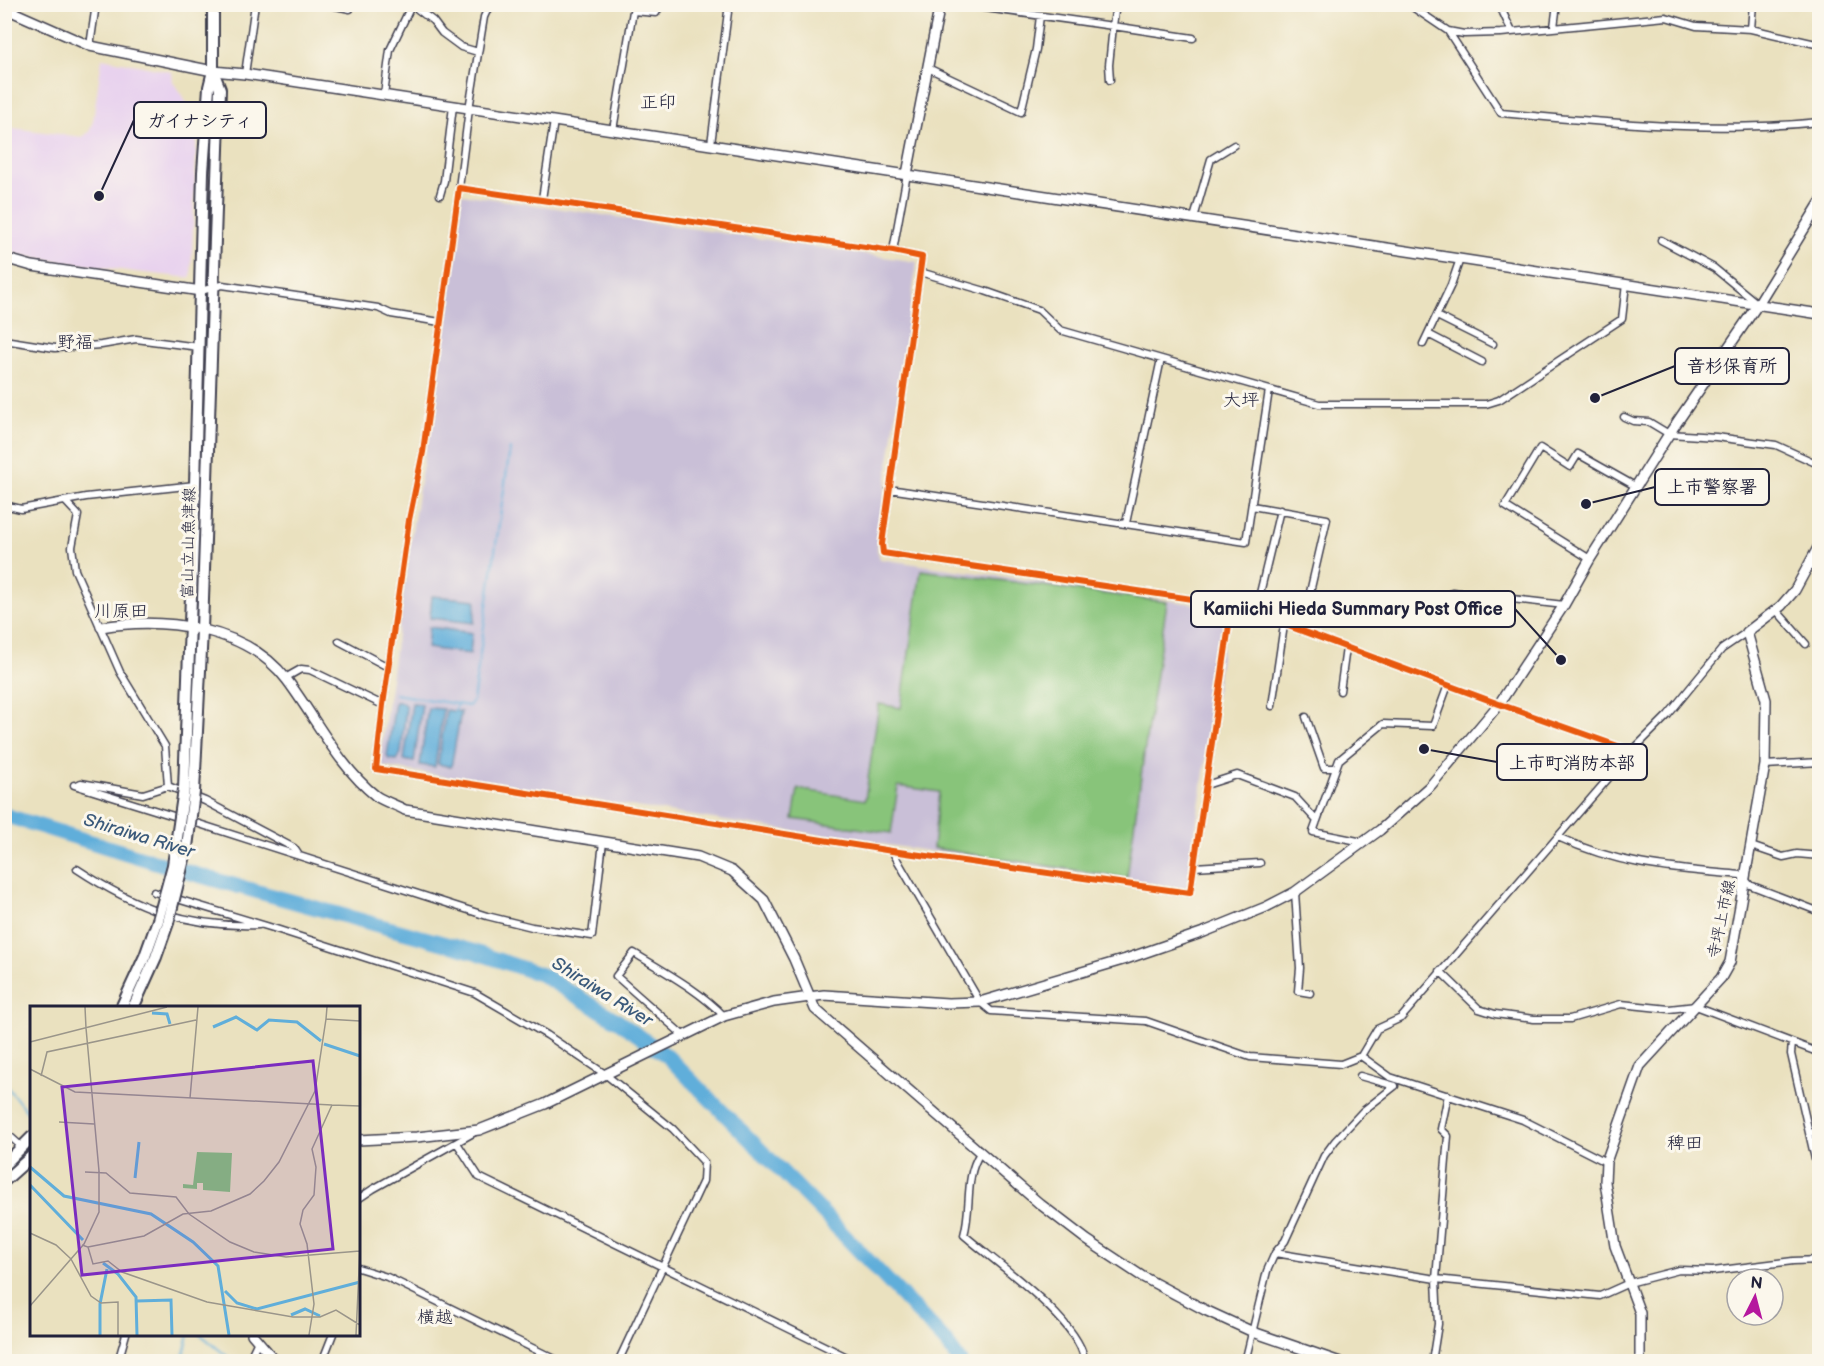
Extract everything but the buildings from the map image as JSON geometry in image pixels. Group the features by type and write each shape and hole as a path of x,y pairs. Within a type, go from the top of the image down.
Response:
{"main road":[{"name":"富山立山魚津線","path":"189,790 189,627 204,172 208,87 213,71 213,4"},
{"name":"富山立山魚津線","path":"134,1006 156,957 170,897 173,865 186,819 189,790 202,630 220,89 213,71"},
{"name":"富山立山魚津線","path":"122,1006 163,921"},
{"path":"4,1165 29,1152"},
{"path":"4,1181 29,1152"}],"street":[{"path":"90,46 96,4"},
{"path":"245,74 255,4"},
{"path":"326,4 350,9 351,4"},
{"path":"490,4 484,17 469,109 423,452 409,520 388,667 376,769 892,851 1190,893 1232,605"},
{"path":"613,130 633,11 656,13 661,4"},
{"path":"711,144 729,4"},
{"path":"893,251 940,4"},
{"path":"957,4 1193,38"},
{"path":"1110,80 1109,65 1116,4"},
{"path":"1408,4 1448,31 1501,113 1621,124 1678,126 1772,127 1820,122"},
{"path":"1499,4 1512,32"},
{"path":"1554,27 1557,4"},
{"path":"1751,28 1753,4"},
{"path":"384,95 390,50 412,5 433,21 442,33 461,46 478,52"},
{"path":"4,8 90,46 213,71 711,144 1820,314"},
{"path":"928,68 1022,112 1036,49 1040,16"},
{"path":"1448,31 1480,35 1666,17 1696,26 1751,28 1820,45"},
{"path":"440,195 444,181 453,106"},
{"path":"542,199 554,121"},
{"path":"1194,218 1211,159 1234,145"},
{"path":"459,188 922,257 882,544 883,553 1232,605 1632,751"},
{"path":"360,1198 479,1130 545,1104 723,1016 774,1002 824,994 948,1003 980,1002 1126,959 1204,932 1266,907 1295,892 1364,842 1431,785 1498,704 1564,605 1635,486 1758,304 1820,203"},
{"path":"1661,240 1714,268 1758,304"},
{"path":"4,258 32,266 201,291 222,285 378,308 391,314 440,322"},
{"path":"1423,344 1451,285 1460,259"},
{"path":"920,272 1039,310 1060,330 1319,404 1486,404 1499,400 1622,319 1626,284"},
{"path":"1437,316 1493,344"},
{"path":"1428,334 1482,362"},
{"path":"4,340 55,348 101,345 136,339 199,347"},
{"path":"1126,524 1161,359"},
{"path":"890,489 1246,542 1269,390"},
{"path":"1624,417 1633,421 1649,422 1669,434 1716,437 1776,445 1820,465"},
{"path":"1590,559 1505,506 1540,448 1570,467 1578,454 1635,486"},
{"path":"4,505 21,509 149,489 195,485"},
{"path":"65,501 78,515 72,547 75,570 120,672 165,746 168,786"},
{"path":"1252,506 1327,519 1300,631"},
{"path":"1255,614 1280,510"},
{"path":"892,851 980,1002 991,1011 1146,1021 1250,1058 1341,1064 1361,1056 1377,1029 1401,1018 1632,751 1668,715 1722,649 1777,611 1795,590 1820,544"},
{"path":"1452,592 1564,605"},
{"path":"1777,611 1806,644"},
{"path":"101,627 124,623 189,627 247,647 268,660 285,678 356,778 378,798 405,810 698,857 732,872 764,900 794,959 815,1009 1061,1221 1134,1271 1205,1310 1253,1332 1340,1362"},
{"path":"1272,706 1284,625"},
{"name":"寺坪上市線","path":"1640,1362 1640,1313 1615,1245 1605,1182 1606,1162 1640,1066 1721,978 1730,962 1765,765 1766,700 1747,632"},
{"path":"339,640 388,667"},
{"path":"1340,692 1346,648"},
{"path":"285,678 301,669 310,670 383,705"},
{"path":"1364,842 1313,832 1339,760 1383,724 1433,726 1448,685"},
{"path":"1306,717 1324,768 1336,768"},
{"path":"1765,765 1820,762"},
{"path":"1206,785 1237,775 1295,797 1317,821"},
{"path":"298,854 294,848 168,786 143,794 81,783 74,785 298,854 487,916 532,927 592,936 603,842"},
{"path":"1558,837 1612,858 1670,869 1741,875 1750,885 1820,912"},
{"path":"1751,846 1783,857 1797,854 1820,856"},
{"path":"1194,867 1260,863"},
{"path":"77,869 118,895 146,908 184,920 238,926 264,925"},
{"path":"1295,892 1300,968 1298,991 1310,993"},
{"path":"170,897 475,993 547,1035 605,1074 673,1129 704,1162 703,1181 618,1362"},
{"path":"684,1035 616,976 634,953 684,984 715,1007 723,1016"},
{"path":"1440,971 1479,1009 1496,1014 1534,1019 1570,1018 1621,1004 1669,1009 1696,1006 1820,1053"},
{"path":"1792,1043 1791,1054 1820,1181"},
{"path":"1361,1056 1390,1077 1523,1120 1606,1162"},
{"path":"1245,1362 1267,1271 1275,1253 1286,1241 1324,1156 1364,1111 1395,1086 1360,1076"},
{"path":"1432,1362 1438,1324 1436,1279 1448,1136 1441,1129 1448,1095"},
{"path":"360,1140 417,1137 479,1130"},
{"path":"4,1131 29,1152"},
{"path":"1810,1133 1820,1131"},
{"path":"457,1143 479,1177 856,1361"},
{"path":"980,1153 969,1177 968,1223 964,1235 1055,1312 1082,1348 1084,1358 1082,1362"},
{"path":"1275,1253 1436,1279 1600,1296 1629,1283 1679,1270 1713,1271 1820,1260"},
{"path":"360,1269 387,1278 561,1362"},
{"path":"118,1362 126,1336"},
{"path":"322,1362 333,1336"},
{"path":"248,1362 255,1338"},
{"path":"255,1338 276,1362"}],"shaded area":[{"path":"102,58 172,72 173,82 194,114 197,124 191,278 24,256 5,251 5,127 82,137 89,132 93,121"},
{"path":"462,194 917,262 877,549 880,559 1228,609 1187,889 725,821 379,766"}],"green space":[{"path":"921,570 1167,602 1127,878 933,848 939,792 898,786 891,833 793,819 798,789 865,800 879,704 901,708"}],"water":[{"path":"432,596 476,600 474,623 430,618"},
{"path":"429,627 472,633 470,654 427,648"},
{"path":"395,702 402,702 406,707 401,753 397,760 389,759 387,756"},
{"path":"412,703 422,704 414,762 404,760"},
{"path":"428,708 443,709 435,767 420,765"},
{"path":"446,710 461,712 451,767 438,764"}],"waterway":[{"path":"457,704 469,706 473,701 510,449"},
{"path":"395,694 457,704 455,711"},
{"name":"Shiraiwa River","path":"4,815 194,874 475,952 542,975 618,1021 667,1056 821,1211 946,1342 960,1362"},
{"path":"4,1083 30,1116"},
{"path":"182,1362 188,1336"},
{"path":"202,1336 234,1362"}],"cycle path":[{"path":"1232,605 1190,893 892,851 376,769 409,520 423,452 459,188 922,257 882,544 883,553 1232,605 1632,751"}],"place":[{"name":"ガイナシティ","path":"99,196"},
{"name":"音杉保育所","path":"1595,398"},
{"name":"上市警察署","path":"1586,504"},
{"name":"Kamiichi Hieda Summary Post Office","path":"1561,660"},
{"name":"上市町消防本部","path":"1424,749"}],"district":[{"name":"正印","path":"658,102"},
{"name":"野福","path":"75,342"},
{"name":"大坪","path":"1241,400"},
{"name":"川原田","path":"121,611"},
{"name":"稗田","path":"1685,1143"},
{"name":"横越","path":"435,1317"}]}
